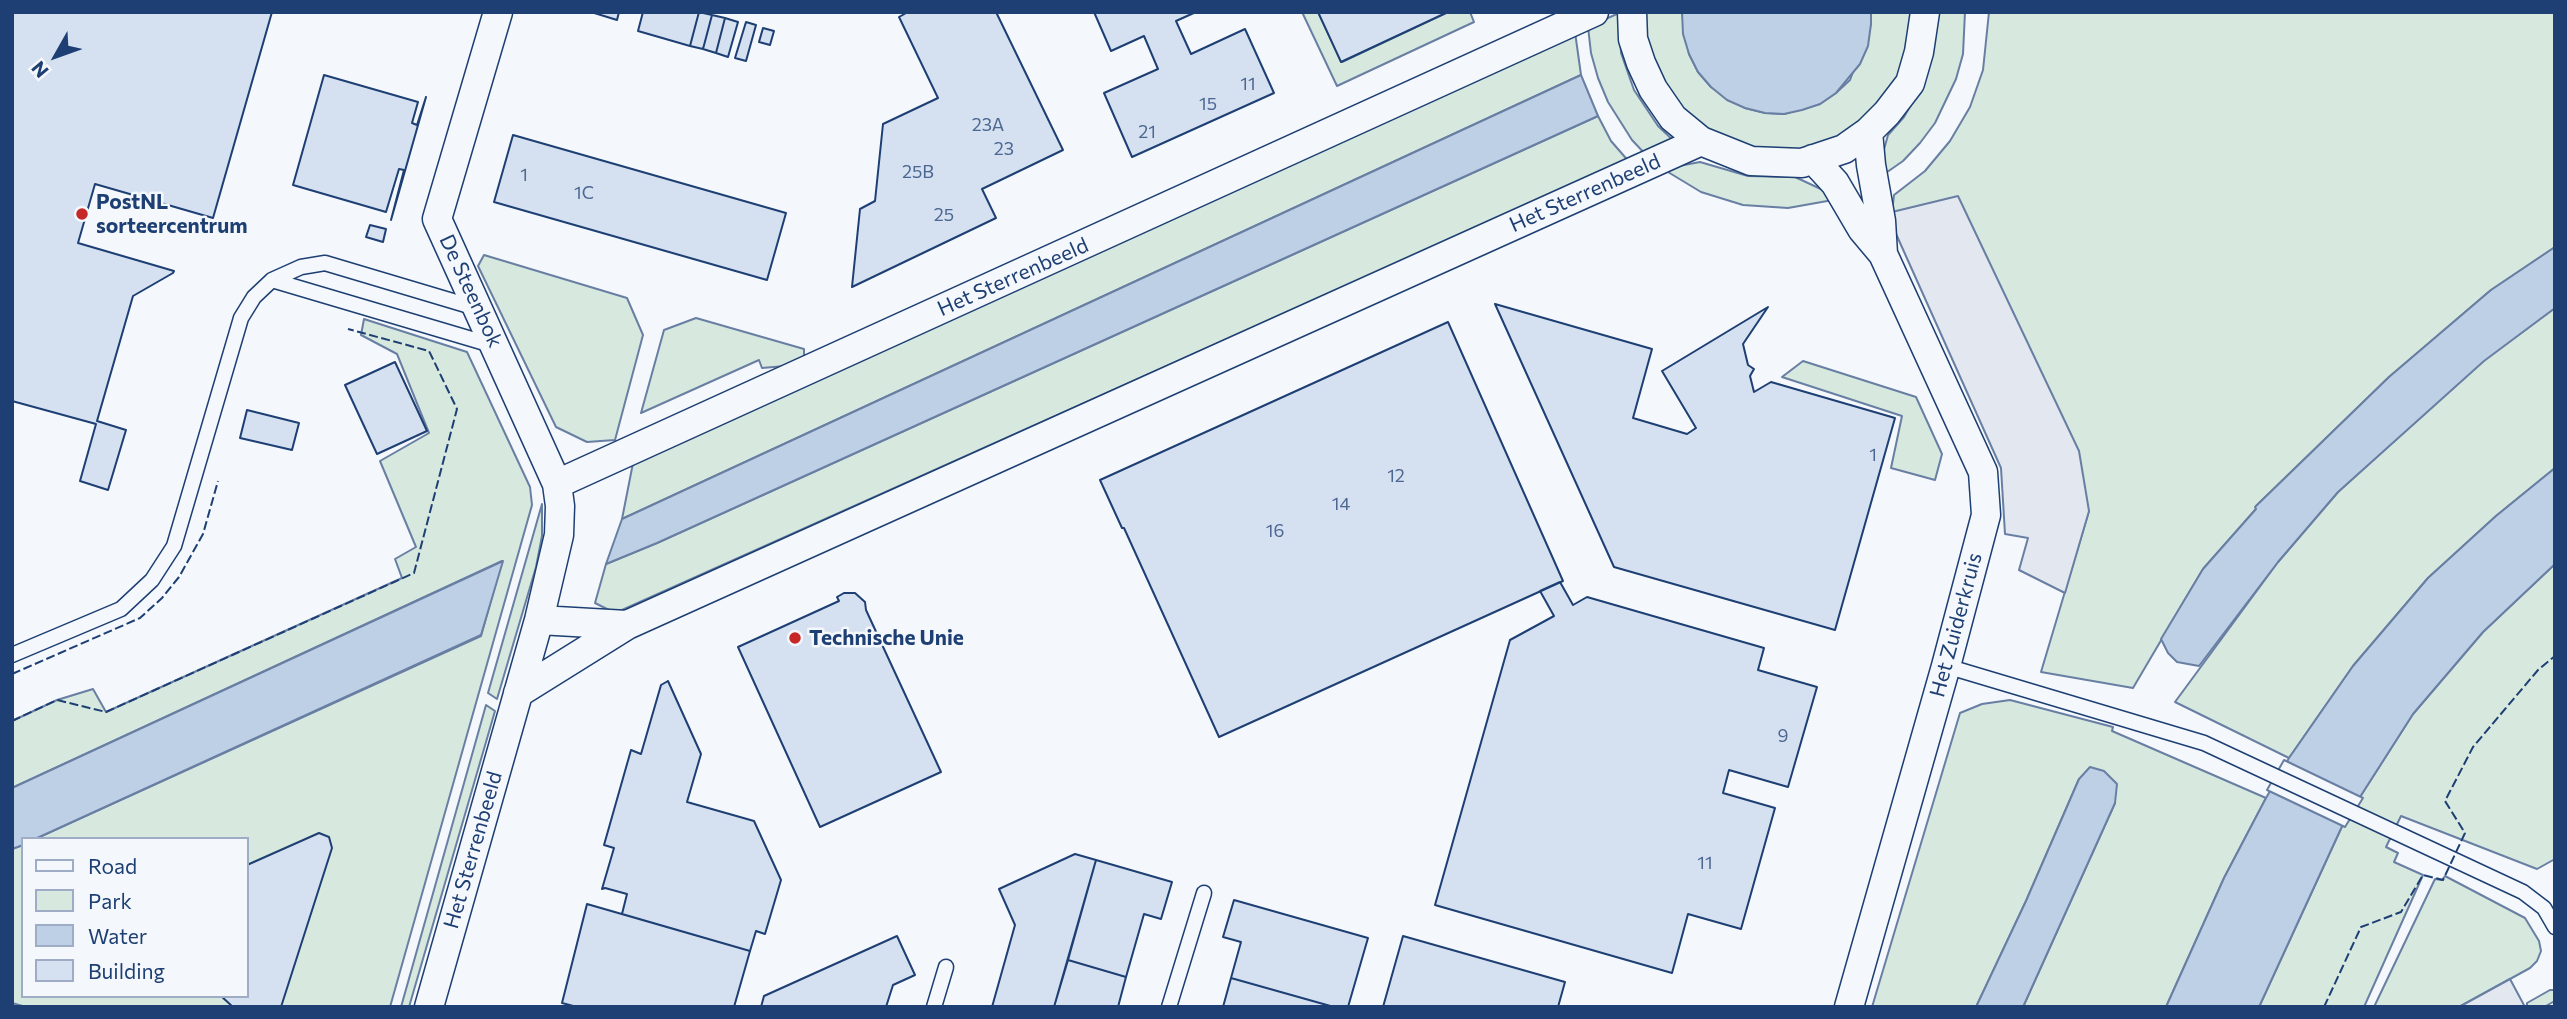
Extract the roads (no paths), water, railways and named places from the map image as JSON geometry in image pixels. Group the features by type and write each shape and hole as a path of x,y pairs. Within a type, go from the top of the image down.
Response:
{"street":[{"name":"De Steenbok","path":"498,12 437,219 557,484"},
{"name":"Het Sterrenbeeld","path":"429,1007 539,620 559,536 560,506 557,484 1594,12"},
{"path":"1632,12 1633,38 1641,63 1653,89 1673,118 1701,141 1751,161 1802,163 1844,149 1868,132 1887,113 1910,83 1922,42 1925,12"},
{"name":"Het Zuiderkruis","path":"1868,132 1881,220 1883,254"},
{"name":"Het Sterrenbeeld","path":"518,693 626,625 1701,141"},
{"name":"Het Zuiderkruis","path":"1812,159 1835,183 1862,229 1883,254 1983,472 1986,515 1849,1007"},
{"name":"Het Sterrenbeeld","path":"539,620 626,625"}],"lane":[{"path":"12,655 121,609 152,580 174,546 241,318 254,297 272,280 301,267 325,263 479,309"},
{"path":"272,280 496,346"},
{"path":"1946,666 2204,743 2523,892 2544,908 2555,927"},
{"path":"1169,1007 1204,892"},
{"path":"934,1007 946,967"}],"water":[{"path":"1682,12 1871,12 1871,24 1868,46 1860,64 1836,93 1820,104 1802,110 1784,114 1765,113 1727,100 1698,72 1683,34"},
{"path":"1581,75 1598,116 606,564 622,519"},
{"path":"2555,247 2555,308 2484,361 2338,492 2278,562 2199,666 2177,662 2168,653 2161,639 2203,569 2255,507 2389,377 2491,290"},
{"path":"2555,468 2555,564 2483,632 2413,714 2344,822 2259,1007 2166,1007 2224,878 2266,798 2289,758 2353,666 2428,578 2496,516"},
{"path":"503,561 481,635 39,837 21,837 21,846 12,849 12,788"},
{"path":"2090,767 2104,771 2117,784 2115,803 2023,1007 1976,1007 2079,779"}],"place":[{"name":"PostNL sorteercentrum","path":"82,214"},
{"name":"Technische Unie","path":"795,638"}]}
